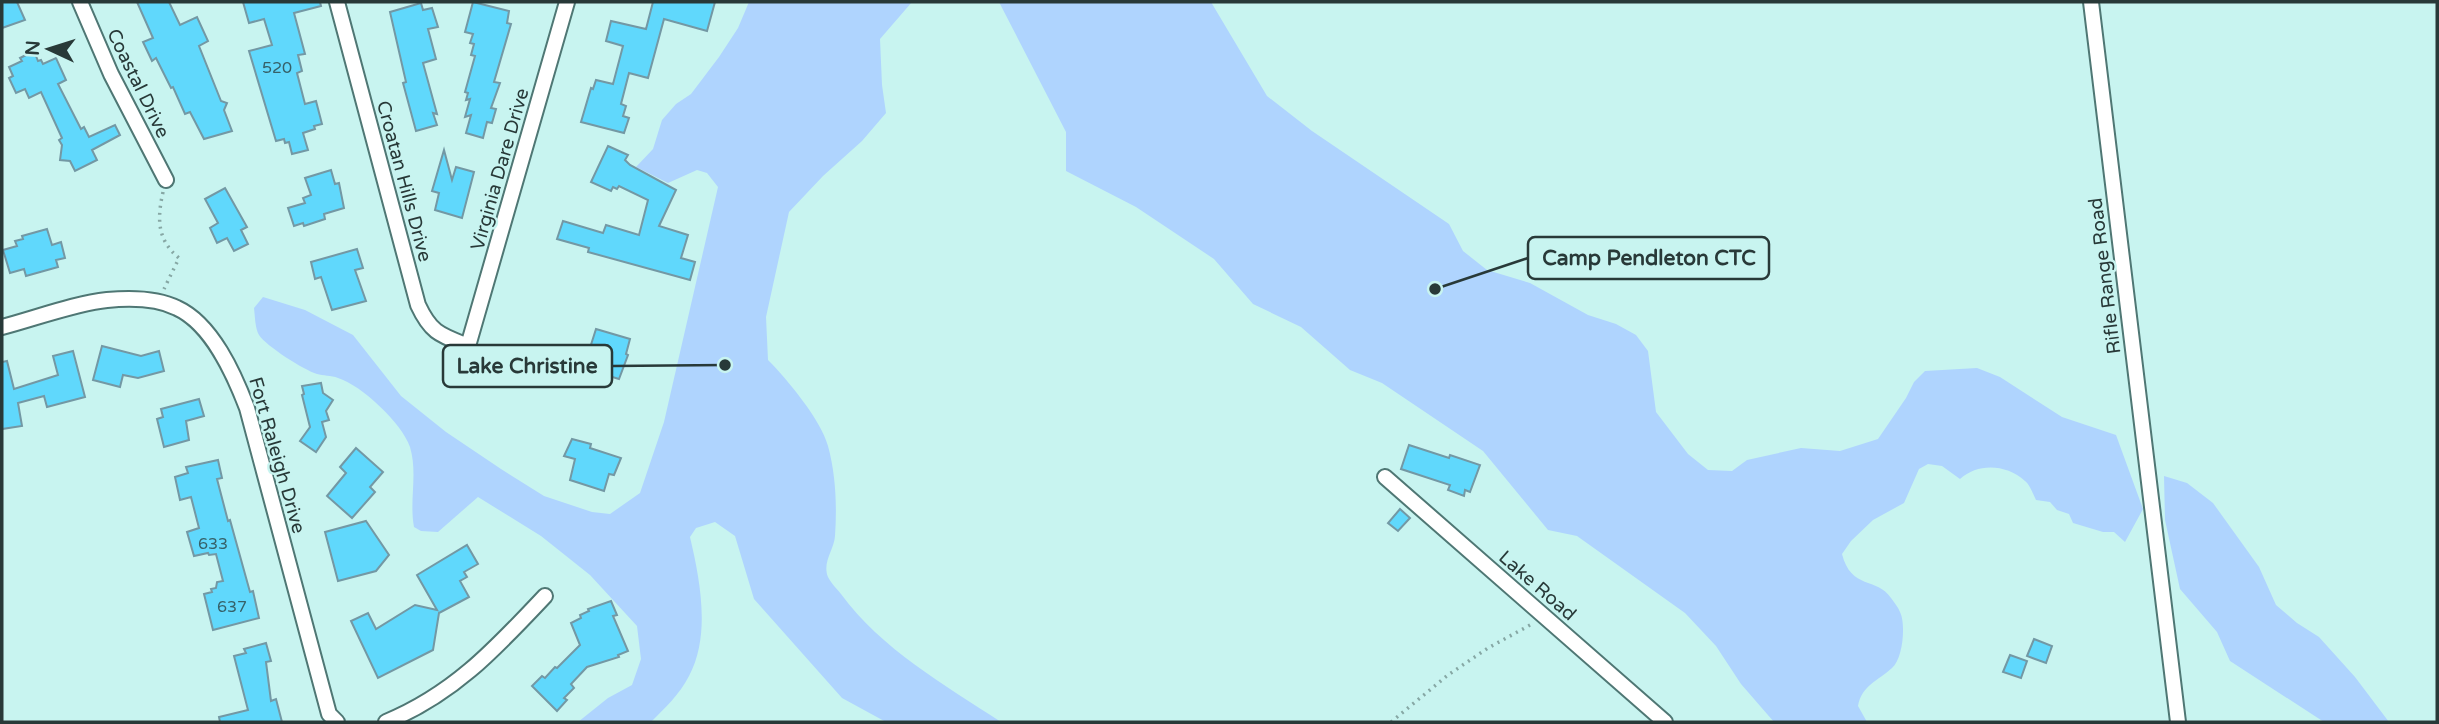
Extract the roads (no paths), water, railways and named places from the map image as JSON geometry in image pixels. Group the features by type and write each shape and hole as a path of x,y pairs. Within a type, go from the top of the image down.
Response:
{"street":[{"name":"Coastal Drive","path":"80,2 111,74 166,180"},
{"name":"Croatan Hills Drive","path":"337,2 418,305 428,324 439,334 468,346"},
{"name":"Virginia Dare Drive","path":"468,346 567,2"},
{"name":"Rifle Range Road","path":"2091,2 2178,722"},
{"name":"Fort Raleigh Drive","path":"2,327 105,300 154,302 177,308 214,342 235,375 247,408 329,714 337,722"},
{"name":"Lake Road","path":"1385,477 1665,722"},
{"path":"386,722 433,699 463,677 491,654 545,596"}],"water":[{"path":"749,2 912,2 880,39 886,113 862,141 823,176 789,212 766,317 768,360 811,412 828,446 836,502 835,536 826,566 829,579 857,614 894,649 1001,722 886,722 842,698 754,599 735,536 715,522 696,528 690,537 700,589 702,625 696,660 681,689 651,722 578,722 608,698 632,685 641,659 637,626 590,575 541,536 478,497 438,532 421,531 414,527 412,457 406,437 399,427 380,406 358,388 333,376 317,374 303,368 259,335 254,308 263,297 305,310 353,335 401,396 446,432 501,469 544,496 592,512 610,514 640,493 664,422 718,187 707,173 697,170 668,183 636,167 653,149 662,120 676,104 691,94 719,57 738,28"},
{"path":"999,2 1211,2 1267,96 1312,131 1449,224 1463,251 1487,270 1530,283 1588,315 1616,324 1636,335 1648,351 1656,412 1688,454 1708,470 1732,471 1747,460 1801,448 1840,451 1878,439 1914,382 1925,371 1977,368 2000,377 2062,417 2116,435 2143,509 2125,542 2114,532 2103,532 2073,523 2069,514 2057,510 2050,502 2036,500 2027,483 2009,471 1983,468 1960,479 1942,466 1928,464 1919,469 1904,503 1873,520 1851,541 1842,554 1851,573 1885,592 1902,617 1902,641 1896,664 1867,688 1860,699 1858,706 1867,722 1774,722 1741,684 1716,646 1685,613 1577,536 1548,530 1483,451 1382,383 1350,370 1301,327 1253,304 1214,259 1136,207 1066,171 1066,132"},
{"path":"2164,476 2187,483 2213,503 2259,567 2276,605 2319,637 2355,677 2389,722 2324,722 2230,661 2217,632 2180,589 2165,520"}],"place":[{"name":"Camp Pendleton CTC","path":"1435,289"},
{"name":"Lake Christine","path":"725,365"}]}
